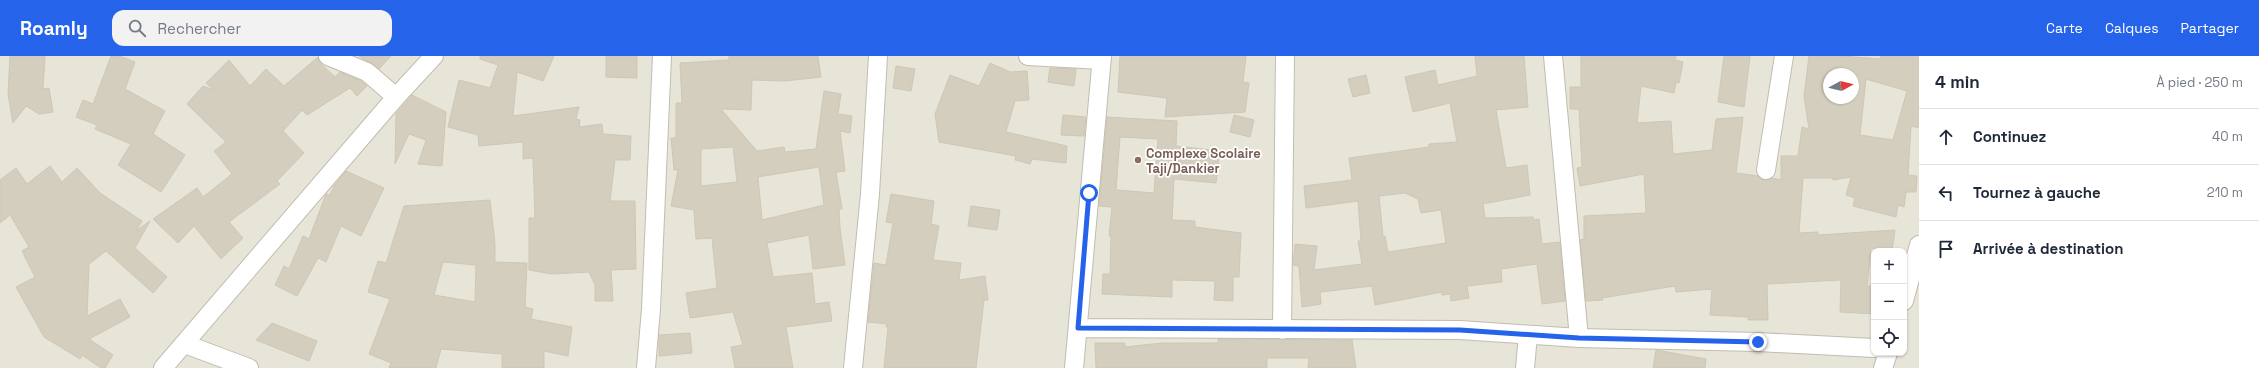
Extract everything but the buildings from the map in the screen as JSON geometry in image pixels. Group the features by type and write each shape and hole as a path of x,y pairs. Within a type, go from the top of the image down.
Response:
{"street":[{"path":"328,56 367,72 396,97"},
{"path":"163,368 396,97 434,56"},
{"path":"646,368 651,309 662,56"},
{"path":"853,368 870,194 878,56"},
{"path":"1028,56 1102,58 1074,368"},
{"path":"1282,330 1285,56"},
{"path":"1553,56 1579,338"},
{"path":"1766,170 1784,56"},
{"path":"1910,299 1919,245"},
{"path":"1078,328 1460,330 1579,338 1758,342 1871,348"},
{"path":"1525,368 1528,335"},
{"path":"185,344 249,368"},
{"path":"1883,368 1887,356"}],"shaded area":[{"path":"0,56 1919,56 1919,368 0,368"}],"place":[{"name":"Complexe Scolaire Taji/Dankier","path":"1138,160"}],"route":[{"path":"1089,193 1078,328 1460,330 1579,338 1758,342"}]}
